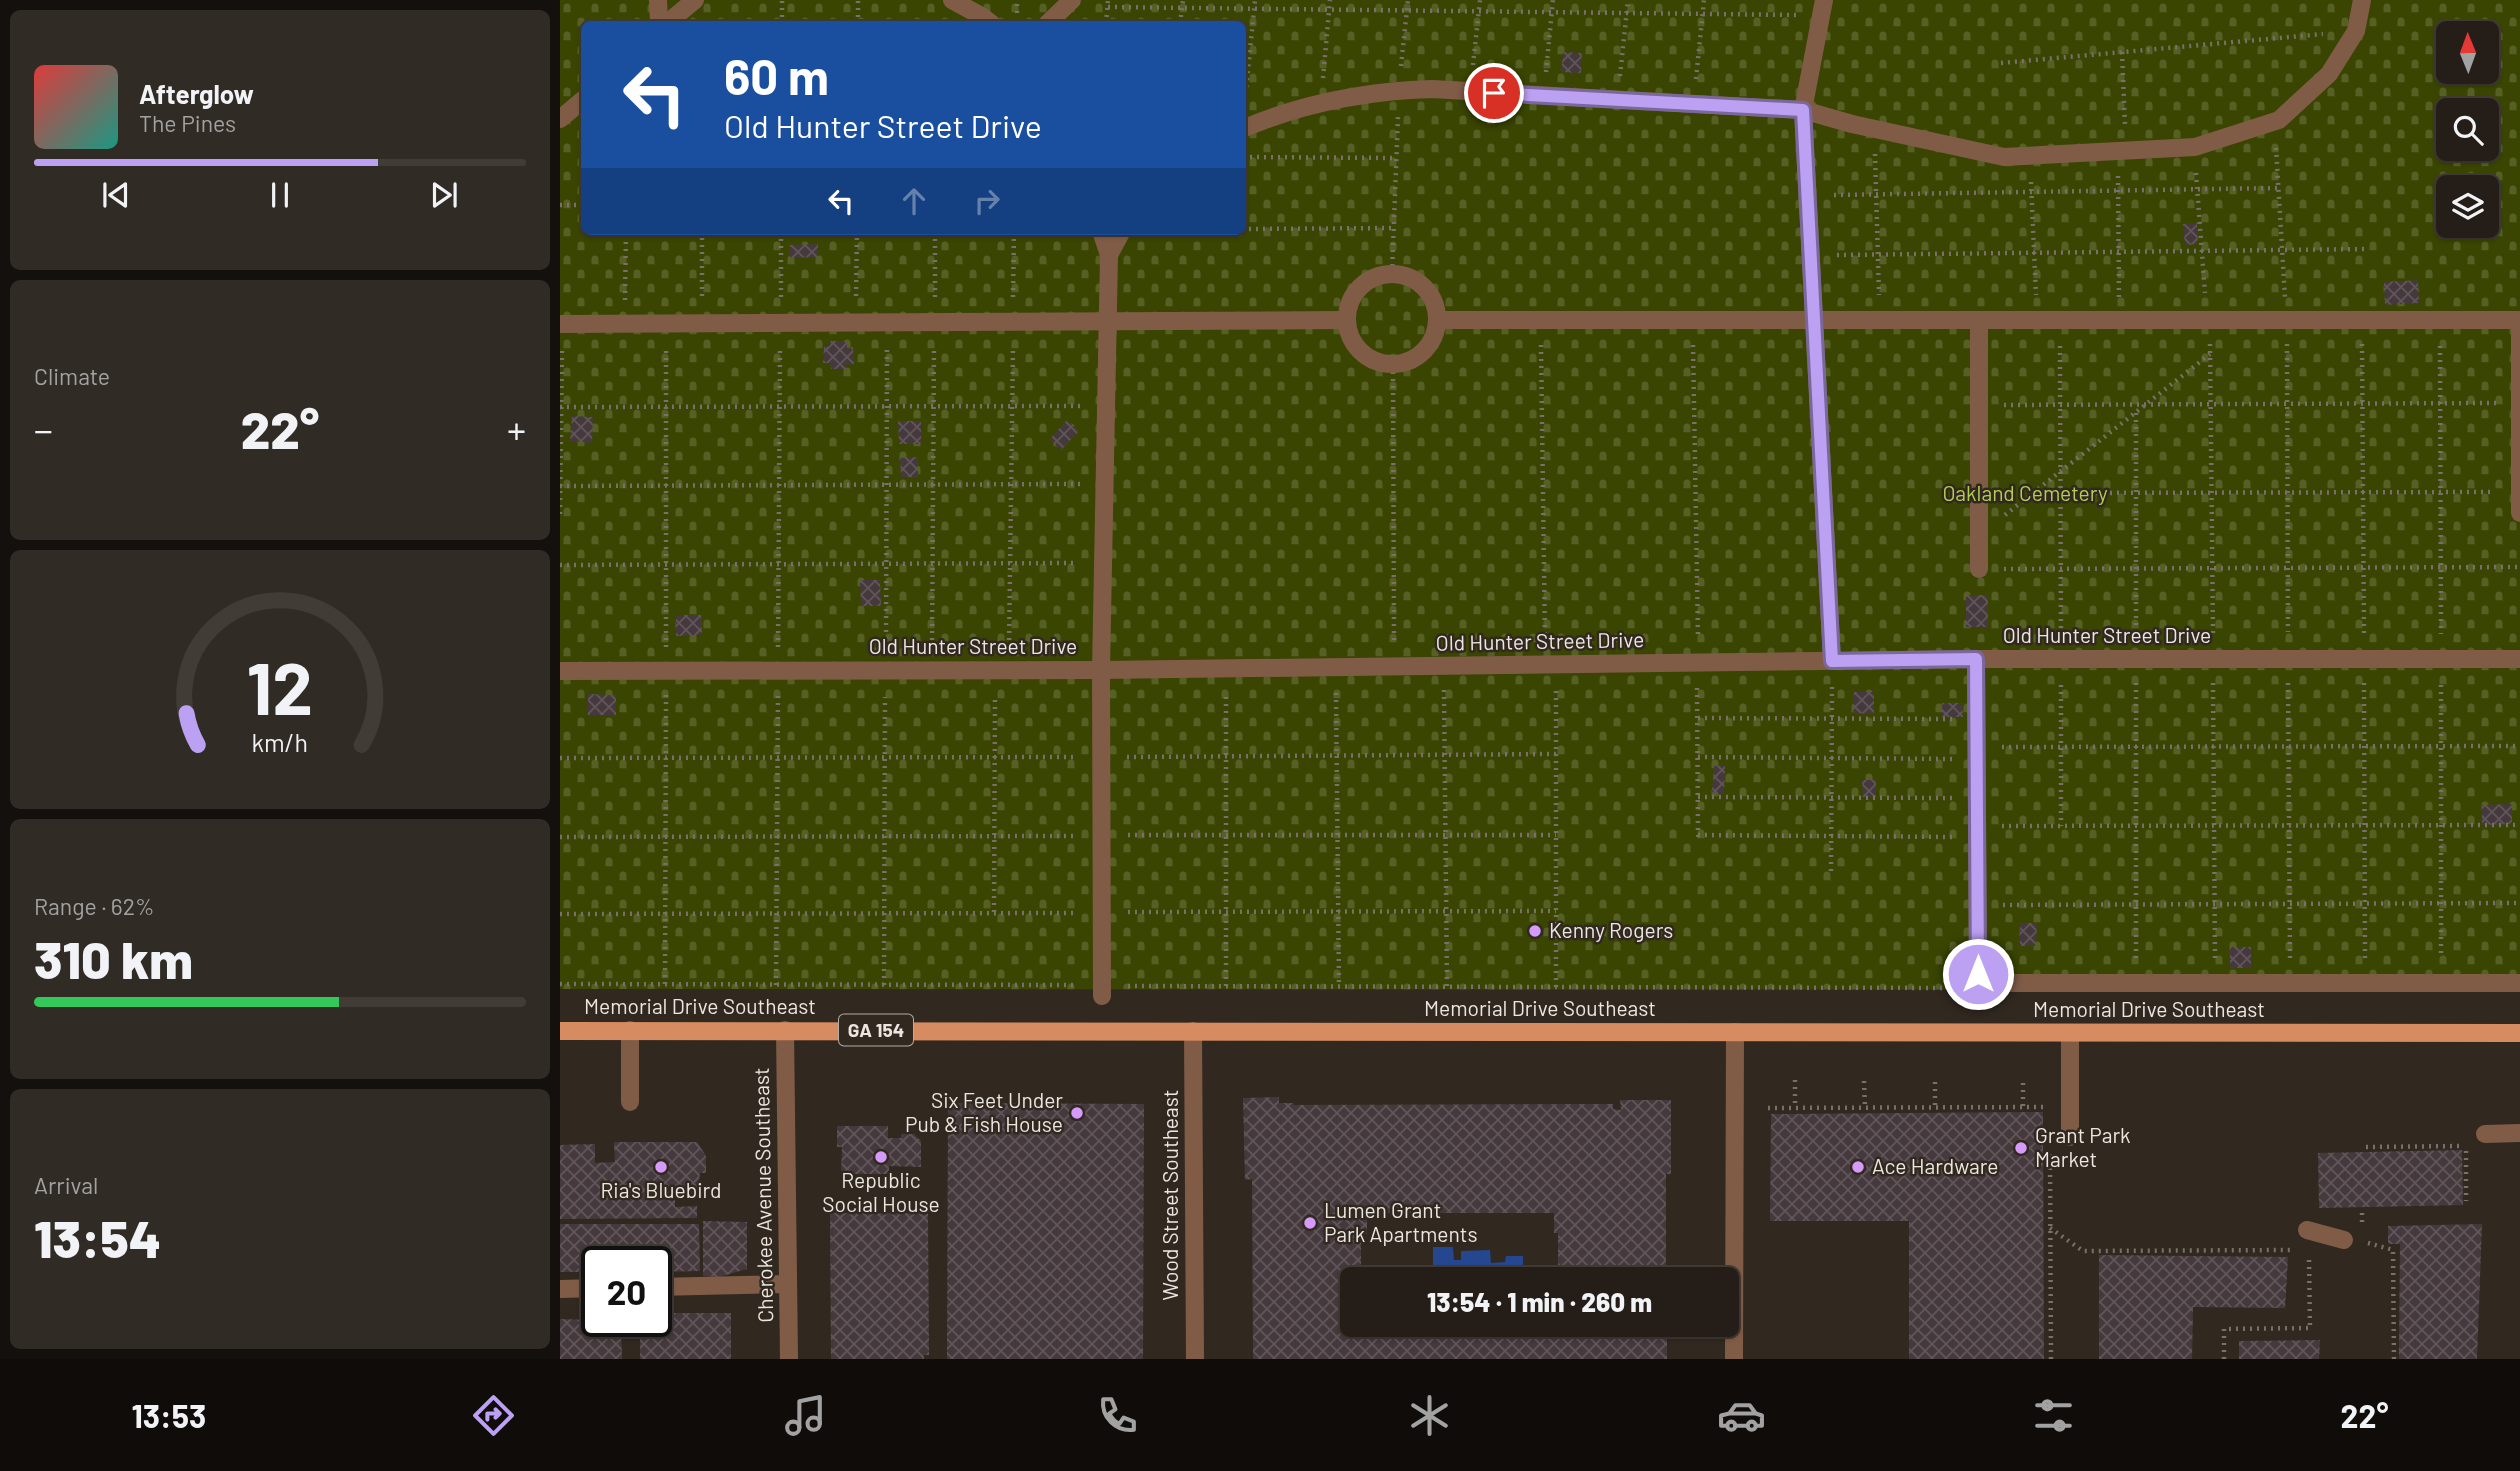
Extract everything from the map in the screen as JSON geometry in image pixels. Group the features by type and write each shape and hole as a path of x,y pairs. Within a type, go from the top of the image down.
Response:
{"main road":[{"name":"Memorial Drive Southeast","path":"560,1031 2520,1033"}],"street":[{"path":"658,0 659,21"},
{"path":"670,21 695,0"},
{"path":"952,0 988,21"},
{"path":"1049,21 1072,0"},
{"path":"1246,128 1295,109 1399,90 1470,91 1803,110 2004,157 2195,147 2280,120 2329,74 2356,31 2362,0"},
{"path":"1823,8 1803,110 1832,661"},
{"path":"560,119 581,102"},
{"path":"1102,235 1109,255 1109,323 1101,670 1102,990"},
{"path":"1109,255 1120,235"},
{"path":"1392,274 1407,276 1420,283 1430,293 1439,320 1430,346 1407,363 1393,365 1378,363 1366,357 1355,346 1346,320 1355,292 1372,279 1392,274"},
{"path":"561,324 1346,320"},
{"path":"1439,320 2520,320 2520,513"},
{"path":"1979,320 1979,569"},
{"name":"Old Hunter Street Drive","path":"560,671 1444,666 1556,664 1697,654 1832,661 2520,659"},
{"path":"1976,659 1978,974 1991,983 2520,983"},
{"path":"630,1030 630,1102"},
{"name":"Cherokee Avenue Southeast","path":"785,1030 789,1359"},
{"name":"Wood Street Southeast","path":"1193,1031 1195,1359"},
{"path":"1734,1359 1735,1032"},
{"path":"2070,1032 2070,1137"},
{"path":"2480,1140 2520,1133"},
{"path":"2307,1230 2344,1240"},
{"path":"672,1287 788,1284"},
{"path":"560,1289 581,1288"}],"path":[{"path":"782,0 782,21"},
{"path":"858,0 858,21"},
{"path":"1106,21 1108,0"},
{"path":"1180,21 1183,0"},
{"path":"1246,96 1255,0"},
{"path":"1320,103 1330,0"},
{"path":"1392,274 1399,90 1408,0"},
{"path":"1470,91 1480,0"},
{"path":"1543,95 1553,0"},
{"path":"1618,99 1628,0"},
{"path":"1693,104 1704,0"},
{"path":"1108,7 1703,14 1823,8"},
{"path":"2001,63 2356,31"},
{"path":"2120,320 2118,191 2122,52"},
{"path":"2274,121 2287,320"},
{"path":"1874,128 1880,320"},
{"path":"2195,147 2207,320"},
{"path":"2030,156 2037,320"},
{"path":"1246,157 1396,158"},
{"path":"1808,195 2278,188"},
{"path":"560,205 581,205"},
{"path":"1246,229 1394,228"},
{"path":"624,323 626,235"},
{"path":"701,322 702,235"},
{"path":"776,985 781,235"},
{"path":"856,235 856,321"},
{"path":"932,670 935,235"},
{"path":"994,912 995,757 1010,563 1014,235"},
{"path":"1811,255 2369,249"},
{"path":"1541,320 1545,645"},
{"path":"1692,320 1698,835 1832,836 1977,832 2061,826 2520,825"},
{"path":"2060,320 2061,826"},
{"path":"560,514 561,324"},
{"path":"1979,536 2211,354"},
{"path":"1393,365 1394,645"},
{"path":"1979,405 2520,403"},
{"path":"560,407 1082,406"},
{"path":"2136,413 2136,983"},
{"path":"560,486 1081,484"},
{"path":"2061,493 2520,492"},
{"path":"560,565 1080,564"},
{"path":"1979,569 2520,567"},
{"path":"1831,871 1832,661"},
{"path":"1556,664 1556,986"},
{"path":"1444,666 1447,986"},
{"path":"1336,667 1339,986"},
{"path":"1226,669 1226,986"},
{"path":"1698,718 1976,719"},
{"path":"1698,757 1832,758 1977,753 2061,746 2520,746"},
{"path":"1116,757 1556,754"},
{"path":"560,758 1079,757"},
{"path":"1698,797 1977,798"},
{"path":"1116,835 1556,835"},
{"path":"560,837 1080,836"},
{"path":"1977,905 2520,903"},
{"path":"1116,913 1556,911"},
{"path":"560,914 1080,913"},
{"path":"560,984 1102,990 1226,986 1970,988 1991,983"},
{"path":"1795,1080 1795,1108"},
{"path":"1864,1081 1865,1108"},
{"path":"1934,1082 1935,1107"},
{"path":"2022,1107 2023,1083"},
{"path":"2050,1095 2050,1120"},
{"path":"1768,1108 2050,1107"},
{"path":"2366,1147 2466,1146 2480,1140"},
{"path":"2466,1146 2466,1201"},
{"path":"2050,1147 2051,1359"},
{"path":"2362,1213 2362,1227"},
{"path":"2050,1228 2083,1251 2296,1250"},
{"path":"2363,1241 2393,1250 2394,1359"},
{"path":"2224,1359 2224,1329 2310,1328 2309,1250"}],"green space":[{"name":"Oakland Cemetery","path":"560,0 2520,0 2520,990 560,989"}],"water":[{"path":"1433,1247 1453,1247 1454,1260 1461,1260 1461,1251 1490,1250 1491,1263 1505,1262 1506,1256 1523,1256 1523,1267 1433,1267"}],"building":[{"path":"1563,52 1582,53 1581,73 1561,72"},
{"path":"2197,223 2198,244 2185,245 2183,224"},
{"path":"818,244 818,257 790,258 790,245"},
{"path":"2418,280 2419,303 2385,305 2384,282"},
{"path":"830,341 847,341 847,348 853,347 854,364 846,365 846,369 831,369 830,363 823,363 824,346 830,346"},
{"path":"572,416 593,417 592,443 570,441"},
{"path":"1067,420 1079,431 1061,450 1050,439"},
{"path":"898,421 921,421 921,444 899,444"},
{"path":"918,457 918,477 901,477 900,458"},
{"path":"860,580 880,580 881,606 861,606"},
{"path":"1966,595 1988,595 1988,627 1966,627"},
{"path":"676,615 701,615 702,635 676,636"},
{"path":"1854,692 1874,692 1874,714 1853,713"},
{"path":"588,694 616,695 616,715 588,715"},
{"path":"1942,703 1962,703 1963,717 1942,717"},
{"path":"1714,766 1725,766 1724,793 1712,793"},
{"path":"1862,780 1876,780 1876,797 1863,797"},
{"path":"2512,804 2512,824 2482,825 2482,805"},
{"path":"2020,923 2037,923 2036,946 2020,946"},
{"path":"2230,947 2251,947 2251,968 2230,968"},
{"name":"Lumen Grant Park Apartments","path":"1279,1097 1279,1103 1294,1103 1293,1105 1613,1104 1613,1109 1621,1110 1620,1100 1671,1100 1671,1174 1666,1174 1666,1267 1558,1267 1558,1233 1554,1233 1554,1213 1367,1213 1367,1234 1361,1234 1361,1267 1340,1267 1340,1337 1667,1337 1667,1359 1253,1359 1252,1179 1245,1180 1243,1098"},
{"path":"948,1103 1144,1104 1143,1359 947,1359"},
{"path":"2043,1112 2044,1359 1909,1359 1909,1221 1770,1221 1771,1114"},
{"name":"Republic Social House","path":"837,1126 888,1126 888,1138 914,1134 921,1141 921,1167 889,1166 889,1174 841,1174 842,1147 837,1147"},
{"path":"614,1142 697,1142 706,1156 706,1173 700,1173 698,1189 692,1198 675,1198 675,1207 697,1206 697,1218 560,1219 560,1145 595,1144 595,1163 615,1162"},
{"path":"2462,1150 2463,1205 2319,1208 2318,1153"},
{"path":"830,1213 928,1213 929,1355 924,1355 924,1359 831,1359"},
{"path":"703,1221 747,1222 747,1269 719,1277 703,1276"},
{"path":"560,1224 699,1224 700,1271 672,1272 672,1246 581,1246 581,1272 560,1272"},
{"path":"2482,1224 2477,1359 2399,1359 2400,1244 2388,1244 2388,1226"},
{"path":"2099,1255 2288,1257 2285,1308 2193,1307 2192,1359 2099,1359"},
{"path":"672,1313 731,1313 731,1359 640,1359 640,1337 672,1337"},
{"path":"560,1319 581,1320 581,1337 621,1337 622,1359 560,1359"},
{"path":"2320,1340 2319,1359 2239,1359 2239,1341"}],"place":[{"name":"Kenny Rogers","path":"1535,931"},
{"name":"Six Feet Under Pub & Fish House","path":"1077,1113"},
{"name":"Grant Park Market","path":"2021,1148"},
{"name":"Republic Social House","path":"881,1157"},
{"name":"Ria's Bluebird","path":"661,1167"},
{"name":"Ace Hardware","path":"1858,1167"},
{"name":"Lumen Grant Park Apartments","path":"1310,1223"}],"route":[{"path":"1494,93 1803,110 1832,661 1976,659 1978,974"}]}
